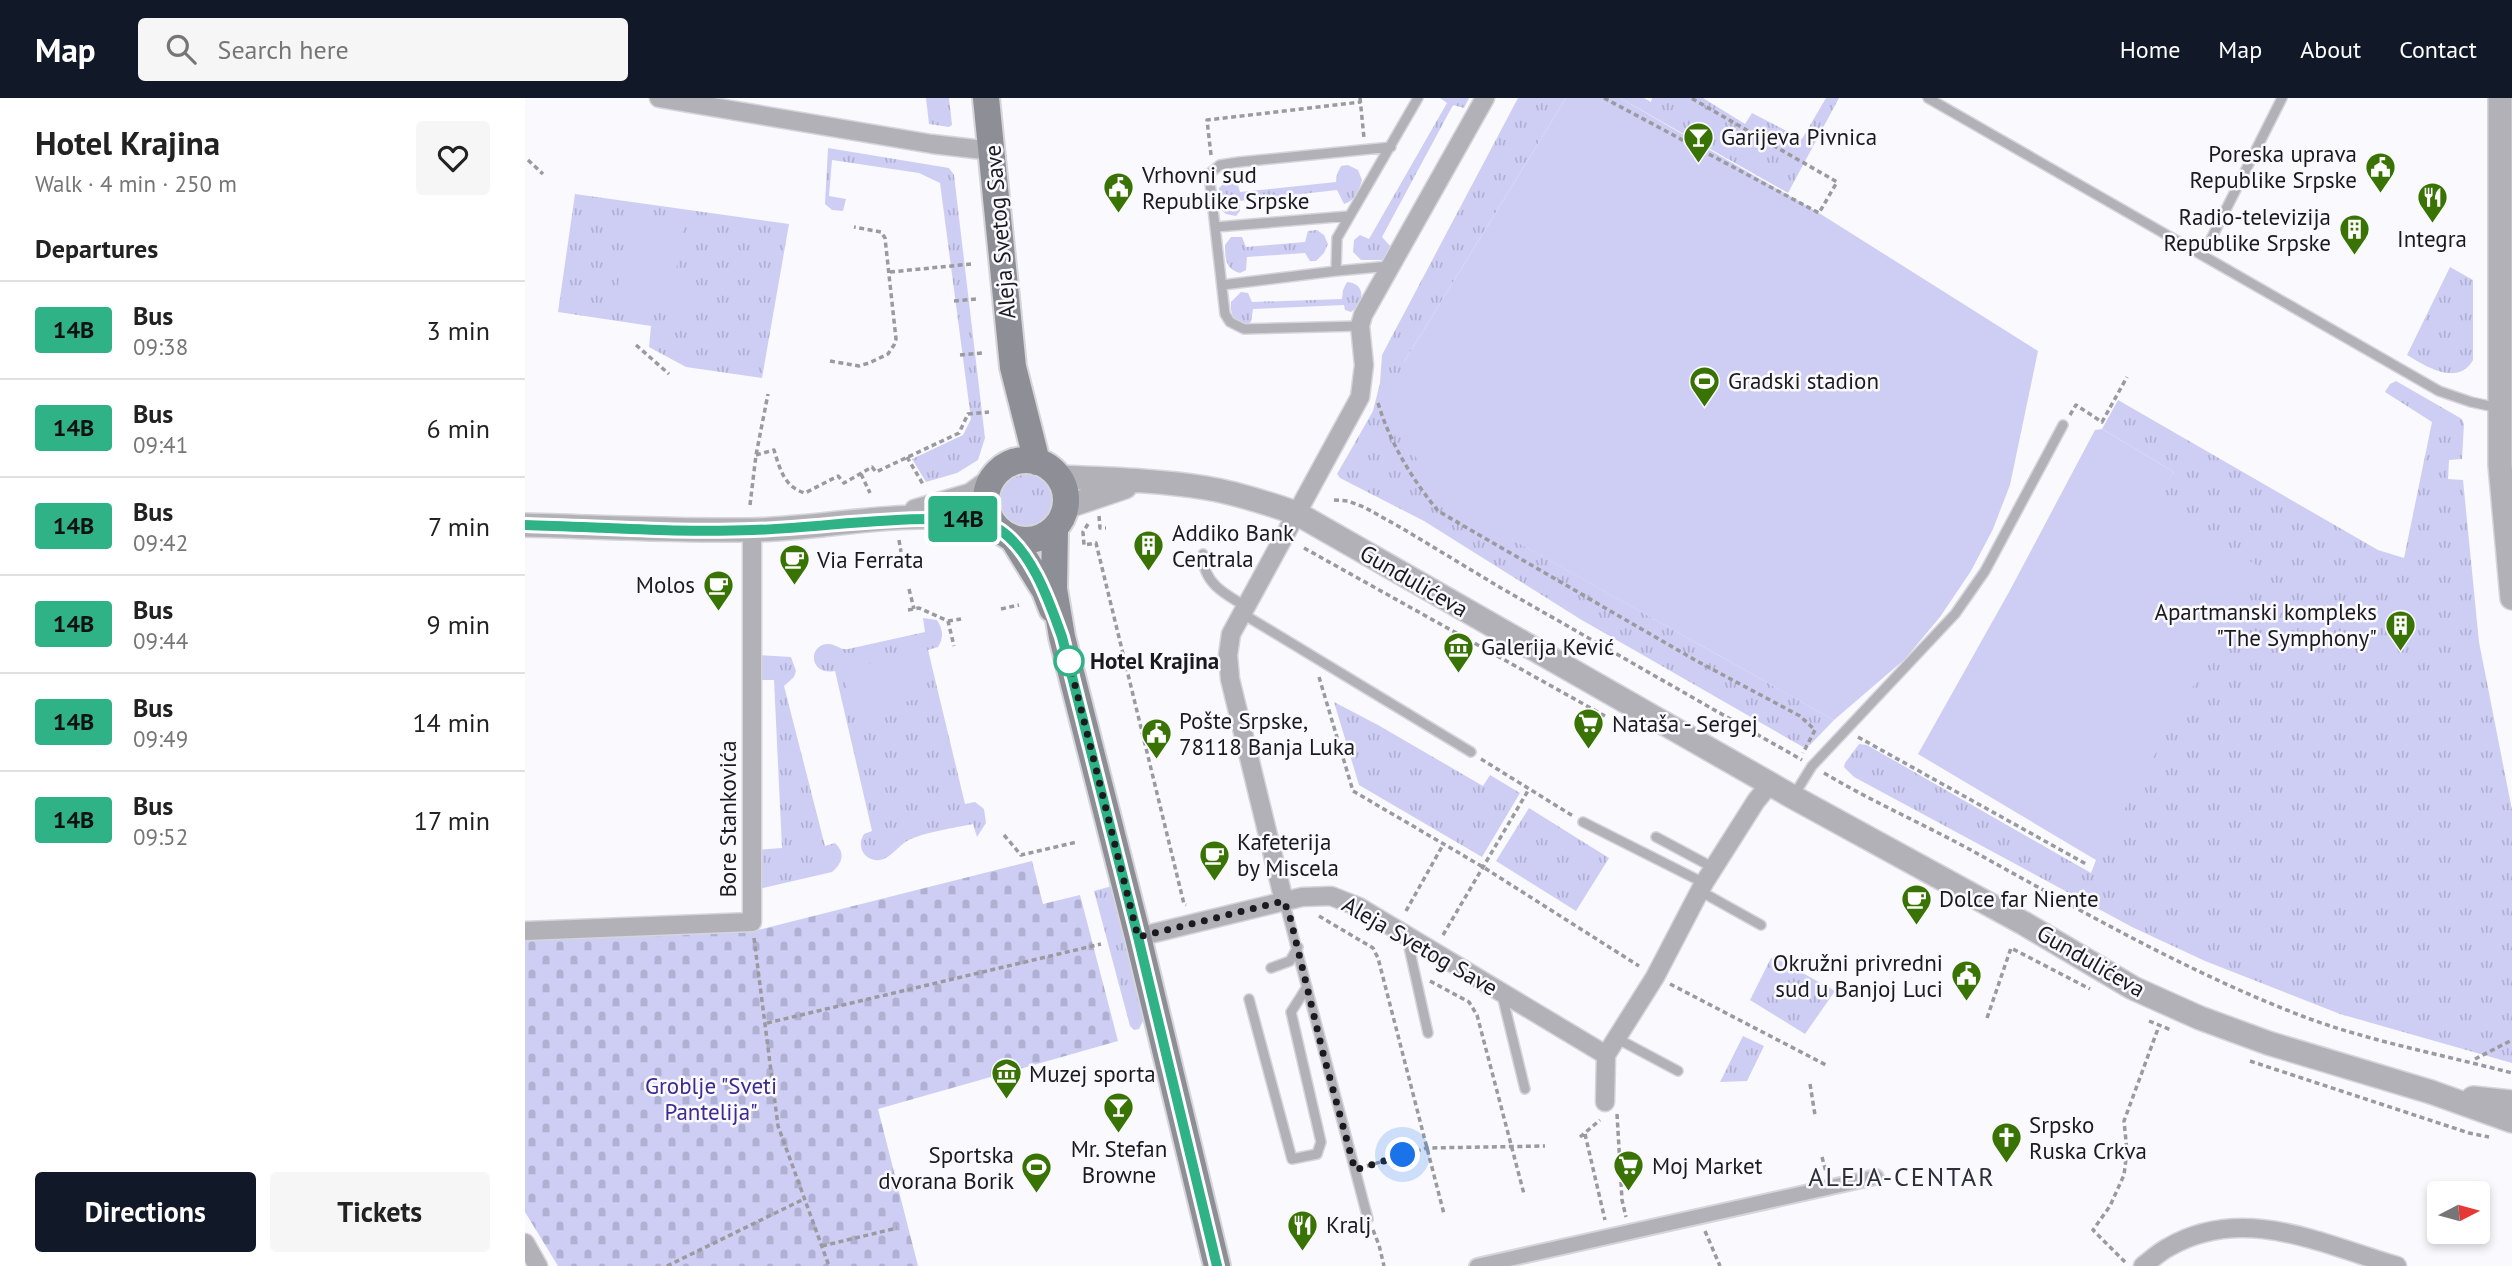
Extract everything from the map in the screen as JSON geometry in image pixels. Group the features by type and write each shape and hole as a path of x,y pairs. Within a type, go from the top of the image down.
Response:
{"main road":[{"name":"Aleja Svetog Save","path":"986,98 1013,367 1010,463"},
{"name":"Aleja Svetog Save","path":"1013,367 1037,462"},
{"path":"1062,637 1045,591 986,508 990,481 1010,463 1022,460 1045,465 1059,477 1065,492 1054,589 1062,637 1217,1266"},
{"path":"1004,533 1024,541 1037,540 1061,517"}],"street":[{"path":"659,98 932,144 992,151"},
{"path":"1284,901 1230,678 1228,645 1231,634 1360,397 1364,365 1360,326 1366,308 1485,98"},
{"path":"2500,98 2505,182 2499,408 2503,519 2512,597"},
{"name":"Gundulićeva","path":"1059,477 1208,488 1263,501 1296,513 1793,797 2025,924 2133,988 2200,1018 2268,1043 2431,1092 2512,1124"},
{"path":"896,529 971,495 990,481"},
{"name":"Gundulićeva","path":"1061,517 1112,490 1153,482"},
{"path":"525,525 752,530 896,529 975,520 1004,533"},
{"name":"Bore Stankovića","path":"525,931 752,922 752,530"},
{"path":"1611,1105 1606,1055 1655,976 1706,881 1770,784"},
{"name":"Aleja Svetog Save","path":"1138,937 1284,901 1331,895 1359,907 1606,1055"},
{"name":"Gundulićeva","path":"2431,1092 2512,1105"},
{"path":"1477,1266 1876,1177"},
{"path":"2143,1266 2169,1246 2225,1228 2249,1226 2284,1232 2397,1266"},
{"path":"525,1243 538,1266"}],"lane":[{"path":"1336,271 1337,237 1418,98"},
{"path":"1929,98 2439,391 2499,408"},
{"path":"2203,255 2282,98"},
{"path":"1360,326 1254,329 1237,327 1226,314 1209,174 1213,168 1239,162 1391,147"},
{"path":"1216,227 1349,215"},
{"path":"1222,285 1392,266"},
{"path":"1793,797 1812,766 1955,614 1985,571 2063,425"},
{"path":"1203,554 1206,574 1212,583 1245,610 1312,655 1471,752"},
{"path":"1583,822 1706,881"},
{"path":"1656,837 1761,925"},
{"path":"1284,901 1368,1219"},
{"path":"1407,936 1427,1033"},
{"path":"1271,968 1290,961 1298,947"},
{"path":"1249,999 1292,1160 1317,1154 1321,1142 1291,1012 1307,987"},
{"path":"1501,993 1525,1089"},
{"path":"1616,1038 1678,1071"}],"path":[{"path":"1604,98 1819,214 1837,182 1691,98"},
{"path":"1213,168 1207,120 1360,100 1366,149"},
{"path":"528,160 543,174"},
{"path":"830,361 859,366 869,363 888,354 896,339 888,249 881,232 853,227"},
{"path":"890,272 971,264"},
{"path":"954,301 975,299"},
{"path":"636,345 669,374"},
{"path":"960,355 982,353"},
{"path":"2063,425 2076,405 2102,422 2127,377"},
{"path":"750,505 768,394"},
{"path":"1377,398 1393,442 1418,487 1439,511 1695,660 1800,716 1815,730 1802,754"},
{"path":"756,455 774,450 788,482 794,490 805,493 838,476 844,483 872,467 876,472 959,433 968,414 989,412"},
{"path":"907,457 925,488"},
{"path":"861,474 870,493"},
{"path":"1334,500 1348,501 1405,530 1812,766 2184,965 2303,1016 2416,1049 2512,1073"},
{"path":"1106,528 1100,528 1099,515 1092,519 1083,532 1084,545 1095,543 1186,905"},
{"path":"896,529 901,552"},
{"path":"909,589 914,609"},
{"path":"1001,609 1019,605"},
{"path":"908,610 919,608 948,621 961,619"},
{"path":"948,621 954,646"},
{"path":"1312,655 1353,791 1444,843 1655,976 1826,1065"},
{"path":"1847,730 2086,864"},
{"path":"1471,752 1583,822"},
{"path":"1524,1194 1477,1016 1469,1002 1428,980 1424,964 1529,789"},
{"path":"1004,835 1021,855 1077,842"},
{"path":"1406,911 1444,843"},
{"path":"1310,914 1318,915 1373,948 1378,958 1444,1214"},
{"path":"752,922 767,1023 778,1126 829,1266"},
{"path":"767,1023 1101,944"},
{"path":"1987,1018 2011,948"},
{"path":"2129,1266 2093,1230 2110,1206 2124,1175 2127,1151 2125,1121 2159,1026"},
{"path":"2475,1059 2512,1040"},
{"path":"1810,1084 1815,1115"},
{"path":"1580,1137 1600,1120 1611,1105"},
{"path":"1611,1105 1622,1200 1629,1232"},
{"path":"1585,1134 1608,1237"},
{"path":"1355,1170 1427,1148 1545,1146"},
{"path":"667,1266 806,1198"},
{"path":"1698,1217 1720,1266"},
{"path":"1368,1219 1384,1266"},
{"path":"822,1246 897,1228"}],"green space":[{"path":"926,98 949,98 952,125 949,127 929,124"},
{"path":"1440,98 1469,98 1464,108 1453,105 1382,237 1391,247 1387,257 1383,260 1361,260 1353,252 1354,240 1360,235 1369,239 1447,103"},
{"path":"1518,98 1566,98 1404,362 1444,501 1834,720 1810,745 1803,747 1580,619 1424,521 1337,474 1373,411 1380,383 1382,355"},
{"name":"Gradski stadion","path":"1566,98 1620,98 1819,213 2038,351 2010,485 1993,529 1971,571 1940,617 1905,659 1834,720 1443,501 1384,406 1404,362"},
{"path":"1620,98 1644,98 1651,102 1652,98 1703,98 1745,124 1752,113 1802,139 1826,98 1839,98 1788,193"},
{"path":"828,148 949,168 954,175 985,438 978,460 957,473 926,482 912,459 963,435 971,419 940,183 919,173 832,160 829,196 846,199 843,211 832,210 825,204"},
{"path":"1348,165 1358,170 1362,180 1354,198 1348,203 1344,204 1337,190 1240,201 1240,211 1236,216 1226,214 1220,209 1219,188 1229,179 1237,182 1240,192 1336,182 1341,166"},
{"path":"575,194 789,224 762,378 686,367 649,347 651,326 558,312"},
{"path":"628,216 683,223 675,278 692,281 686,316 615,306"},
{"path":"1317,230 1324,235 1328,244 1316,261 1310,261 1305,253 1247,257 1246,270 1240,273 1231,269 1227,262 1225,245 1231,237 1242,237 1246,247 1305,242 1308,231"},
{"path":"2450,267 2473,280 2473,360 2467,368 2450,373 2432,369 2407,355"},
{"path":"1347,282 1358,286 1361,294 1359,304 1351,312 1345,310 1344,305 1253,309 1251,322 1243,325 1232,313 1231,302 1241,292 1248,293 1252,302 1342,299"},
{"path":"2396,381 2462,419 2464,424 2462,459 2449,460 2448,479 2463,480 2479,642 2512,810 2512,1063 2340,1014 2205,961 2132,927 1854,777 1844,767 1859,744 1867,745 2091,873 2096,860 2151,504 2174,472 2102,429 2118,400 2378,550 2404,558 2432,422 2385,392 2390,384"},
{"path":"2102,429 2174,472 2152,505 2260,567 2096,860 1918,754 2009,592 2095,430"},
{"path":"1020,474 1030,474 1045,482 1051,491 1051,513 1045,522 1030,530 1020,530 1002,518 997,507 997,497 1009,479"},
{"path":"923,618 937,620 942,630 938,647 928,650 965,804 975,802 984,809 986,823 977,837 973,824 939,831 914,838 887,857 874,860 866,856 861,848 864,834 872,831 835,671 820,669 816,665 814,655 816,650 827,644 848,649 925,632"},
{"path":"915,652 925,697 853,714 844,670"},
{"path":"759,655 791,657 796,671 794,677 784,686 825,846 835,843 842,854 838,866 832,872 759,889 757,850 782,848 774,680 758,680"},
{"path":"1334,702 1483,786 1490,775 1520,793 1482,857 1359,785"},
{"path":"1529,808 1609,858 1576,911 1496,861"},
{"name":"Groblje \"Sveti Pantelija\"","path":"1032,861 1043,904 1080,895 1118,1041 878,1109 918,1266 558,1266 525,1212 525,940 750,932"},
{"path":"1112,886 1143,1008 1144,1019 1139,1029 1134,1030 1130,1026 1094,891"},
{"path":"1771,958 1835,991 1805,1034 1750,1000"},
{"path":"1743,1036 1764,1046 1747,1081 1720,1082"}],"bus line":[{"name":"14B","path":"525,525 752,530 894,518 943,519 975,520 996,527 1013,539 1045,591 1062,637 1217,1266"}],"place":[{"name":"Garijeva Pivnica","path":"1698,164"},
{"name":"Poreska uprava Republike Srpske","path":"2380,194"},
{"name":"Vrhovni sud Republike Srpske","path":"1119,215"},
{"name":"Integra","path":"2432,225"},
{"name":"Radio-televizija Republike Srpske","path":"2354,257"},
{"name":"Gradski stadion","path":"1705,408"},
{"name":"Addiko Bank Centrala","path":"1149,573"},
{"name":"Via Ferrata","path":"794,587"},
{"name":"Molos","path":"718,612"},
{"name":"Apartmanski kompleks \"The Symphony\"","path":"2400,652"},
{"name":"Hotel Krajina","path":"1069,661"},
{"name":"Galerija Kević","path":"1458,674"},
{"name":"Nataša - Sergej","path":"1589,751"},
{"name":"Pošte Srpske, 78118 Banja Luka","path":"1156,761"},
{"name":"Kafeterija by Miscela","path":"1214,882"},
{"name":"Dolce far Niente","path":"1916,926"},
{"name":"Okružni privredni sud u Banjoj Luci","path":"1966,1003"},
{"name":"Muzej sporta","path":"1006,1101"},
{"name":"Mr. Stefan Browne","path":"1119,1135"},
{"name":"Srpsko Ruska Crkva","path":"2006,1165"},
{"name":"Moj Market","path":"1629,1193"},
{"name":"Sportska dvorana Borik","path":"1037,1195"},
{"name":"Kralj","path":"1303,1252"}],"district":[{"name":"ALEJA-CENTAR","path":"1902,1177"}],"route":[{"path":"1069,661 1138,937 1284,901 1355,1170 1403,1155"}]}
